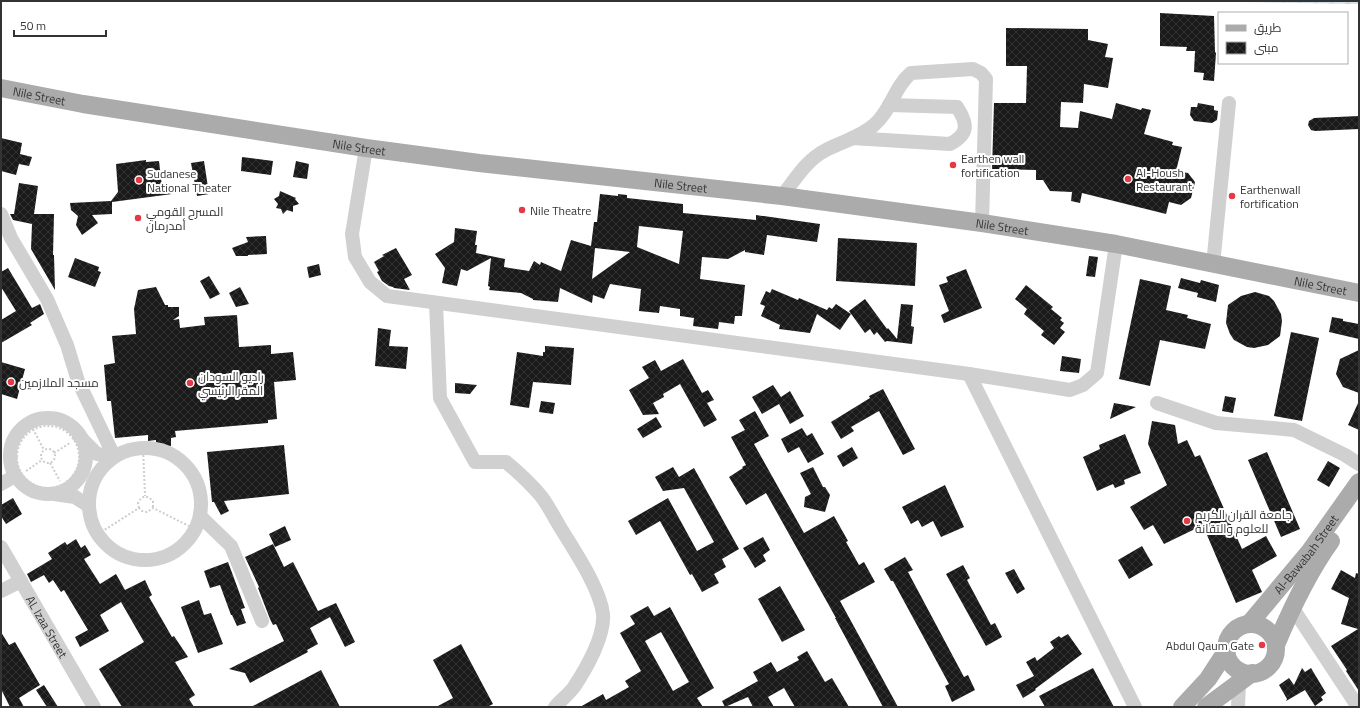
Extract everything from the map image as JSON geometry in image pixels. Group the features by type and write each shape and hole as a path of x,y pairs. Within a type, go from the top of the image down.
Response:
{"main road":[{"name":"Nile Street","path":"1,88 91,105 366,148 480,163 782,196 982,223 1116,244 1359,292"},
{"name":"Al-Bawabah Street","path":"1249,624 1310,551 1359,482"},
{"name":"Al-Bawabah Street","path":"1276,645 1292,607 1322,554 1359,501"},
{"path":"1206,707 1246,678 1268,668 1273,661 1276,653 1274,638 1264,627 1257,625 1249,624 1235,630 1227,643 1228,658 1238,670 1245,672 1246,678"},
{"path":"1182,707 1208,679 1227,650"}],"street":[{"path":"782,196 814,158 825,150 864,132 874,125 882,117 903,80 911,73 972,69 981,73 986,79 982,223"},
{"path":"1213,264 1229,103"},
{"path":"852,138 950,144 958,140 963,134 965,126 963,117 957,108 889,105"},
{"path":"366,148 352,234 355,257 370,282 387,296 970,374 1070,390 1083,385 1097,372 1116,244"},
{"path":"1,214 11,238 47,299 67,345 78,381 114,456"},
{"path":"436,303 440,398 475,462 506,462 524,477 542,497 581,561 599,596 603,615 602,630 598,642 582,674 573,688 555,707"},
{"path":"970,374 1135,707"},
{"path":"1157,404 1216,423 1294,430 1345,455 1359,464"},
{"path":"40,419 55,419 67,424 85,451 84,468 77,481 68,488 39,494 26,487 18,475 10,463 10,448 16,435 27,424 40,419"},
{"path":"76,438 97,454 114,456 134,448 144,447 156,448 178,457 195,477 201,497 198,522 192,536 176,551 154,559 133,559 114,550 98,534 89,506 93,482 114,456"},
{"path":"1,484 18,475"},
{"path":"58,489 89,506"},
{"path":"198,522 231,546 262,621"},
{"name":"AL Izaa Street","path":"1,546 94,707"},
{"path":"1,591 21,581"},
{"path":"1292,607 1358,707"},
{"path":"1238,707 1246,678"}],"path":[{"path":"43,426 53,426 76,438 79,455 78,466 73,475 58,489 37,486 18,475 16,454 19,444 25,435 33,429 43,426"},
{"path":"33,429 44,450"},
{"path":"54,453 76,438"},
{"path":"144,447 145,496"},
{"path":"44,450 51,450 54,453"},
{"path":"42,460 41,456 44,450"},
{"path":"50,463 54,460 54,453"},
{"path":"18,475 42,460"},
{"path":"42,460 46,463 50,463"},
{"path":"50,463 58,489"},
{"path":"154,508 153,501 149,496 141,498 138,502 139,508 142,511 147,512 154,508 198,522"},
{"path":"98,534 139,508"}],"water":[{"path":"1178,1 1359,1 1359,4"}],"building":[{"path":"1160,13 1214,16 1216,53 1214,81 1203,80 1204,73 1194,72 1195,51 1186,51 1187,47 1160,46"},
{"path":"1006,28 1088,29 1088,40 1108,44 1105,57 1113,58 1108,88 1084,84 1083,103 1061,102 1060,127 1078,128 1080,111 1112,119 1116,103 1141,110 1142,108 1151,110 1144,134 1173,142 1172,145 1182,147 1176,171 1188,173 1195,182 1191,198 1181,205 1169,202 1166,214 1082,193 1080,203 1071,201 1072,192 1050,191 1043,180 1036,180 1036,170 992,169 994,103 1026,103 1027,66 1006,66"},
{"path":"1198,103 1214,106 1214,110 1218,111 1217,120 1212,123 1194,121 1190,115 1191,107 1197,107"},
{"path":"1359,116 1359,129 1315,131 1311,130 1308,125 1309,121 1314,118"},
{"path":"1,138 22,143 20,154 32,157 29,166 19,164 16,175 1,171"},
{"path":"242,157 273,161 271,175 241,171"},
{"path":"146,160 146,162 159,161 162,187 172,194 112,202 112,214 92,215 98,223 82,235 76,225 78,216 71,210 70,203 111,201 118,192 116,164"},
{"path":"204,161 209,194 197,196 191,163"},
{"path":"296,161 309,164 307,179 293,177"},
{"path":"19,183 38,186 34,214 54,214 53,255 55,290 31,249 32,224 13,220 10,214 14,214"},
{"path":"280,191 296,198 295,199 299,204 293,206 293,212 287,210 283,214 281,209 276,208 278,204 274,199 279,196"},
{"path":"600,194 618,196 618,194 627,195 627,198 683,204 683,213 756,220 756,215 820,224 817,242 767,235 764,255 745,252 745,250 728,259 702,257 700,279 745,285 742,316 735,316 734,324 719,322 718,329 693,326 694,318 680,316 680,309 660,306 659,313 639,311 641,289 610,284 604,299 593,295 592,303 560,288 558,302 533,300 521,293 489,290 490,287 488,286 491,258 467,271 461,269 457,286 442,283 445,268 435,254 454,242 455,228 477,231 475,245 477,245 476,253 505,259 504,267 529,271 534,261 540,265 541,262 561,271 571,240 591,246 594,222 597,222","holes":["639,226 683,231 679,264 637,247","595,248 630,252 592,279"]},
{"path":"266,236 267,254 236,256 232,248 248,242 246,237"},
{"path":"838,238 917,243 915,286 836,281"},
{"path":"396,248 412,275 404,279 410,290 389,286 382,281 377,272 379,271 374,262 384,256 382,255"},
{"path":"1089,256 1098,257 1095,277 1086,276"},
{"path":"75,258 99,267 98,271 101,272 95,287 68,277"},
{"path":"319,264 321,275 309,278 307,267"},
{"path":"8,268 32,308 40,304 44,314 30,323 32,325 1,343 1,320 16,311 1,287 1,272"},
{"path":"966,269 982,308 944,323 941,315 949,311 939,285 948,282 946,277"},
{"path":"209,276 220,294 210,299 200,281"},
{"path":"1181,278 1200,283 1201,280 1219,285 1216,302 1197,297 1198,293 1178,288"},
{"path":"1140,279 1171,286 1166,310 1188,315 1187,318 1211,324 1205,349 1160,340 1150,386 1119,379"},
{"path":"1026,285 1053,307 1051,309 1062,318 1060,320 1064,323 1060,328 1065,332 1054,345 1041,335 1044,331 1024,314 1027,309 1015,299"},
{"name":"راديو السودان المقر الرئيسي","path":"156,287 165,305 168,305 168,307 179,307 179,316 173,320 179,319 180,328 205,325 204,317 237,315 239,347 271,345 271,354 293,352 296,380 274,382 277,419 268,420 268,423 175,431 176,437 171,438 171,446 156,447 156,440 148,441 148,435 115,438 111,401 107,401 104,365 115,363 112,336 136,334 134,309 138,290"},
{"path":"240,287 249,304 236,307 229,293"},
{"path":"772,289 798,300 799,298 827,310 829,307 832,309 836,304 851,314 840,330 817,314 810,333 779,329 780,325 761,316 765,306 760,304 766,291 770,293"},
{"path":"1255,292 1269,296 1274,301 1281,314 1282,321 1280,336 1268,345 1254,348 1247,347 1234,340 1226,323 1228,305 1241,296"},
{"path":"865,299 887,329 888,328 897,339 901,304 913,305 911,326 914,327 912,344 885,342 877,332 874,335 870,329 865,333 849,311"},
{"path":"1332,317 1359,324 1359,339 1329,332"},
{"path":"378,328 391,330 389,346 408,347 406,369 375,366"},
{"path":"1291,332 1319,338 1302,421 1274,416"},
{"path":"545,346 574,348 571,385 533,382 529,408 510,405 517,352 543,356"},
{"path":"1359,350 1359,393 1343,387 1336,374 1340,359"},
{"path":"1062,356 1081,359 1079,373 1060,371"},
{"path":"683,359 702,393 708,390 714,400 707,403 717,420 704,427 680,384 663,394 664,397 653,403 659,414 643,415 629,390 649,378 642,367 655,360 661,371"},
{"name":"مسجد الملازمين","path":"1,362 25,369 17,399 1,394"},
{"path":"455,383 477,385 470,394 455,393"},
{"path":"773,385 781,397 790,391 804,416 790,424 779,404 762,414 752,397"},
{"path":"883,389 915,449 903,455 879,411 851,427 854,431 841,439 831,422 870,398 869,396"},
{"path":"1225,396 1236,398 1233,413 1222,411"},
{"path":"541,401 555,403 553,414 539,412"},
{"path":"1359,401 1359,430 1348,425"},
{"path":"1114,403 1136,407 1110,419"},
{"path":"755,411 769,436 754,444 804,533 834,516 859,565 864,562 875,582 840,601 898,707 883,707 836,618 766,493 746,505 729,477 746,465 731,437 745,430 739,420"},
{"path":"656,417 662,427 643,438 637,429"},
{"path":"1152,421 1175,425 1178,444 1187,440 1195,457 1200,455 1242,549 1266,536 1277,556 1252,570 1262,592 1236,603 1204,528 1196,532 1195,529 1164,544 1153,525 1144,530 1130,507 1167,485 1148,444"},
{"path":"802,428 807,436 812,433 824,454 808,463 799,447 788,453 781,439"},
{"path":"1125,434 1141,473 1124,480 1125,484 1115,488 1113,484 1097,491 1083,457 1100,449 1099,445"},
{"path":"284,445 289,494 224,501 229,511 221,515 214,502 212,502 207,452"},
{"path":"852,447 858,458 843,467 837,456"},
{"path":"1267,452 1300,529 1281,537 1248,460"},
{"path":"1328,461 1340,468 1329,487 1317,480"},
{"path":"673,467 679,477 694,468 739,549 722,559 726,567 714,574 719,583 702,592 692,574 690,575 660,521 636,535 628,521 668,498 697,551 714,542 684,488 663,491 655,477"},
{"path":"813,467 823,487 825,487 830,495 825,512 804,507 805,497 811,494 800,473"},
{"path":"945,485 964,527 941,537 933,521 922,527 918,520 911,524 902,507"},
{"path":"13,498 22,514 6,524 1,516 1,505"},
{"path":"285,526 291,540 275,547 269,534"},
{"path":"763,537 770,550 763,555 766,561 755,568 743,548"},
{"path":"76,539 81,548 85,545 91,555 84,559 100,584 116,574 125,590 145,580 152,595 149,597 172,637 174,636 188,657 175,662 195,695 189,699 194,707 122,707 99,669 144,642 121,602 100,615 109,631 80,647 75,637 88,630 64,590 61,592 53,580 49,583 44,575 31,582 27,574 52,559 48,553 65,542 67,545"},
{"path":"273,544 284,567 293,562 318,611 336,603 355,642 345,647 330,617 310,628 318,644 307,650 308,652 250,683 245,673 229,669 284,641 276,624 273,625 270,619 258,588 259,587 245,557"},
{"path":"1142,546 1153,565 1129,579 1118,560"},
{"path":"905,557 913,570 908,572 964,677 968,675 975,690 952,702 945,686 949,684 893,581 891,581 884,569"},
{"path":"228,562 245,608 241,609 246,623 237,626 231,615 220,585 210,588 204,571"},
{"path":"963,565 970,578 967,580 991,625 995,623 1002,637 986,646 946,574"},
{"path":"1014,569 1025,589 1017,594 1005,573"},
{"path":"1341,570 1355,578 1356,573 1359,574 1359,691 1331,646 1358,629 1341,624 1349,598 1331,589"},
{"path":"780,586 805,630 782,642 758,599"},
{"path":"199,600 204,615 211,613 223,644 198,653 181,607"},
{"path":"648,606 654,616 670,607 714,688 697,698 703,707 580,707 603,694 606,700 629,687 625,681 641,671 620,633 635,624 630,616","holes":["661,632 689,682 673,691 645,641"]},
{"path":"1,632 9,645 15,642 40,685 19,698 24,707 10,707 1,689"},
{"path":"1068,634 1082,654 1035,689 1036,690 1023,698 1016,685 1034,676 1026,662 1035,657 1037,661 1054,648 1050,642 1059,636 1061,638"},
{"path":"461,644 493,704 487,707 436,707 453,698 433,660"},
{"path":"807,651 825,682 832,678 849,707 795,707 784,688 768,697 774,707 753,707 748,697 725,707 722,701 758,681 753,672 771,662 777,672 799,660 797,657"},
{"path":"1093,668 1114,707 1045,707 1039,696"},
{"path":"1302,668 1305,672 1311,668 1326,693 1321,697 1323,700 1315,706 1305,690 1286,701 1287,699 1279,685 1289,678 1294,685"},
{"path":"321,670 340,707 251,707"},
{"path":"44,685 58,707 47,707 36,690"}],"place":[{"name":"Earthen wall fortification","path":"953,165"},
{"name":"Al-Housh Restaurant","path":"1128,179"},
{"name":"Sudanese National Theater","path":"139,180"},
{"name":"Earthenwall fortification","path":"1232,196"},
{"name":"Nile Theatre","path":"522,210"},
{"name":"المسرح القومي أمدرمان","path":"138,218"},
{"name":"مسجد الملازمين","path":"11,382"},
{"name":"راديو السودان المقر الرئيسي","path":"190,383"},
{"name":"جامعة القران الكريم للعلوم والتقانة","path":"1187,521"},
{"name":"Abdul Qaum Gate","path":"1262,645"}]}
